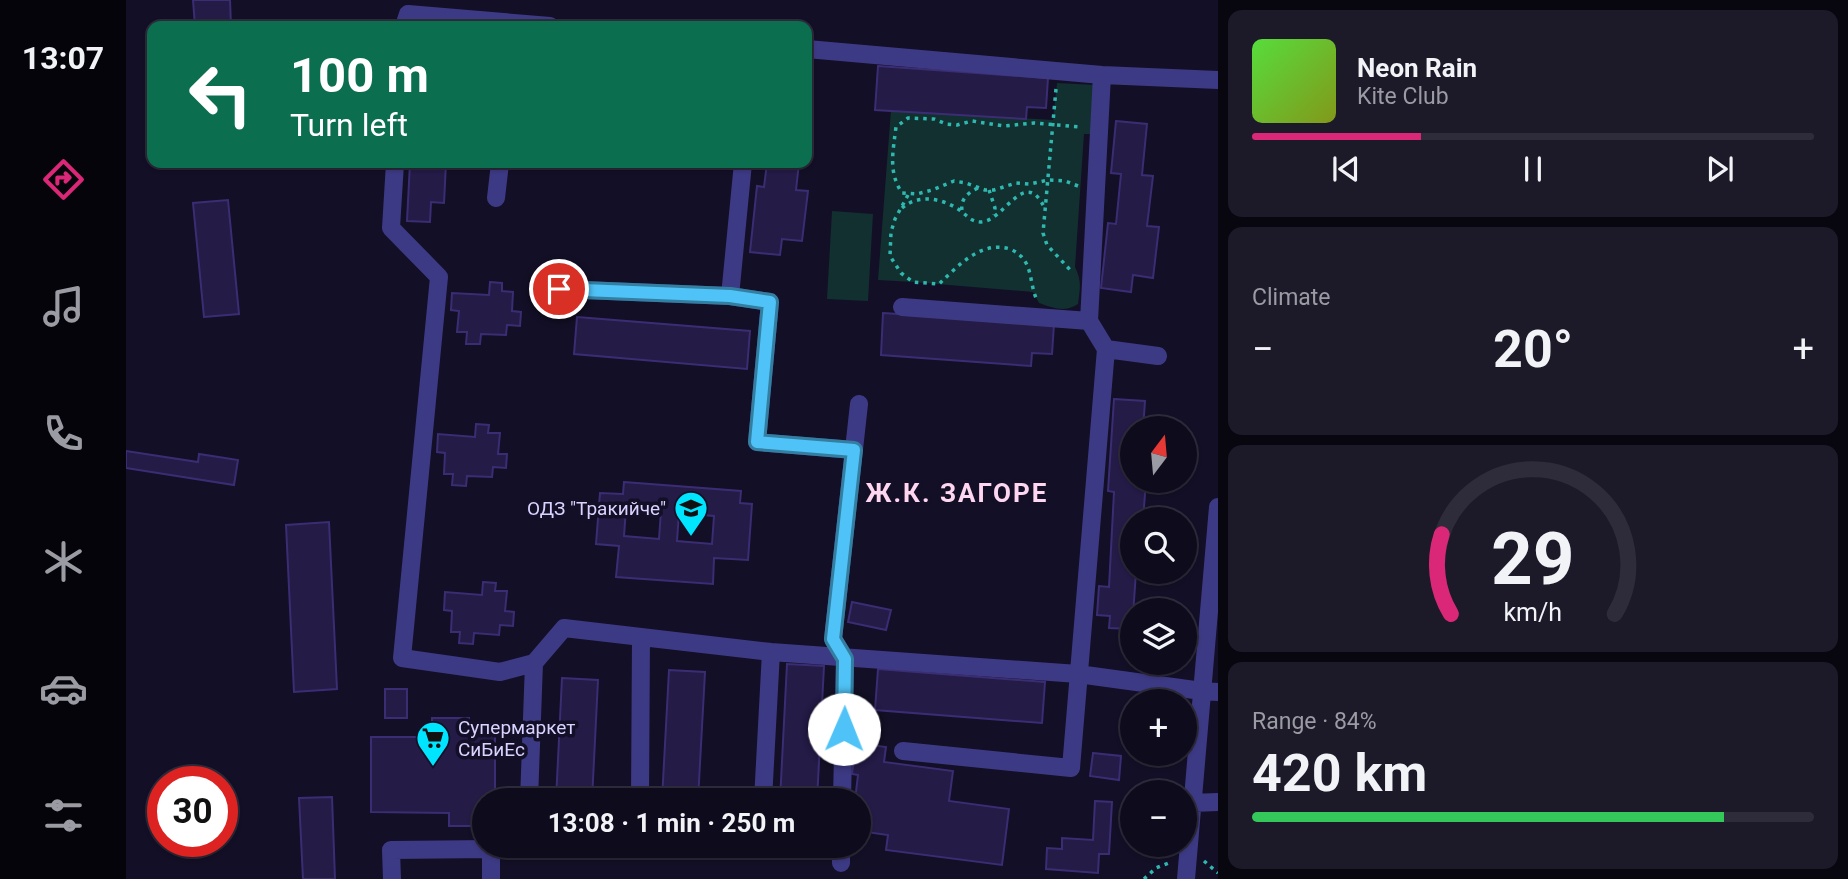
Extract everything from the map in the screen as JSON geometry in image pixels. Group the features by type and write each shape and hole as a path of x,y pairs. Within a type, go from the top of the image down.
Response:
{"street":[{"path":"406,21 408,14 475,21"},
{"path":"812,49 1102,75 1218,80"},
{"path":"903,751 1071,768 1106,349 1089,321 1102,75"},
{"path":"395,168 391,228 439,277 401,658 500,672 534,663 564,628 845,659 1079,674 1210,691"},
{"path":"496,198 499,168"},
{"path":"730,296 743,168"},
{"path":"559,289 730,296 770,302 757,442 854,450"},
{"path":"902,307 1089,321"},
{"path":"1106,349 1158,356"},
{"path":"842,788 845,659 833,639 859,404"},
{"path":"1196,780 1210,691 1218,507"},
{"path":"640,788 641,638"},
{"path":"764,788 771,652"},
{"path":"529,788 534,663"},
{"path":"1197,803 1218,802"},
{"path":"392,879 391,850 491,849 491,879"},
{"path":"1186,879 1188,857"}],"path":[{"path":"1058,71 1043,233 1047,245 1080,277"},
{"path":"1080,187 1065,181 1048,180 1030,184 1016,183 989,190 954,181 932,190 908,195 902,193 895,183 892,170 896,128 908,118 933,118 946,124 957,125 972,121 1004,126 1034,123 1099,129"},
{"path":"962,211 963,200 978,188"},
{"path":"989,190 995,208 993,217"},
{"path":"899,212 912,201 929,199 945,201 962,211 969,219 986,221 1027,191 1041,200 1045,209"},
{"path":"917,194 929,199"},
{"path":"908,195 891,232 890,256 901,273 913,282 939,284 964,261 984,249 1001,246 1017,252 1026,264 1033,292 1039,303"}],"green space":[{"path":"1057,83 1095,85 1092,134 1084,134 1075,267 1080,281 1078,304 1059,309 1039,303 1033,292 878,280 891,110 1053,120"},
{"path":"832,211 873,214 868,301 827,299"}],"building":[{"path":"193,0 230,0 231,21 195,21"},
{"path":"878,66 1048,78 1046,108 1027,107 1026,119 875,110"},
{"path":"1116,121 1147,124 1142,175 1153,176 1147,226 1159,227 1153,278 1133,275 1131,292 1101,288 1108,223 1116,224 1121,174 1111,173"},
{"path":"410,168 446,168 444,203 431,202 430,222 407,221"},
{"path":"766,168 798,168 796,190 808,191 802,241 782,239 780,255 750,252 757,186 764,187"},
{"path":"228,200 239,314 204,317 193,203"},
{"path":"490,282 502,283 502,291 513,292 512,311 521,312 520,326 507,325 506,335 481,334 480,344 466,344 467,332 457,332 459,311 451,310 452,293 489,295"},
{"path":"883,313 1054,324 1052,354 1032,353 1031,366 881,355"},
{"path":"577,317 750,331 747,369 574,354"},
{"path":"1114,399 1145,401 1144,416 1120,416 1120,494 1145,494 1144,507 1120,507 1120,584 1135,584 1134,598 1120,598 1120,628 1109,628 1110,616 1097,615 1099,586 1109,587 1114,492 1108,491"},
{"path":"476,424 489,425 488,433 500,433 498,454 507,454 506,468 493,467 492,477 467,476 466,486 452,485 453,474 444,474 445,453 437,452 438,434 475,437"},
{"path":"126,451 198,462 199,454 238,460 234,485 126,468"},
{"path":"624,482 741,491 740,503 752,504 748,560 714,558 713,584 616,577 619,546 596,544 600,493 623,494","holes":["626,508 661,511 659,539 624,536","679,513 714,516 712,544 677,541"]},
{"path":"329,522 337,689 294,692 286,525"},
{"path":"483,582 496,583 495,591 507,591 505,611 514,612 513,626 500,625 499,635 474,633 473,644 459,643 460,632 451,632 452,611 444,610 445,592 482,595"},
{"path":"852,602 891,610 886,630 848,622"},
{"path":"787,664 824,666 818,788 781,788"},
{"path":"878,669 1045,682 1042,723 875,710"},
{"path":"669,670 705,672 699,788 663,788"},
{"path":"562,678 598,680 593,788 557,788"},
{"path":"385,689 407,689 407,718 385,718"},
{"name":"Супермаркет СиБиЕс","path":"432,718 469,718 469,736 495,736 495,788 472,788 472,826 449,826 449,813 371,812 371,737 432,737"},
{"path":"856,743 886,747 884,762 953,771 949,801 1009,809 1002,865 886,850 888,835 871,833 871,788 856,788 858,775 852,774"},
{"path":"1093,753 1120,756 1119,780 1090,776"},
{"path":"332,797 335,879 303,879 299,798"},
{"path":"1095,801 1112,802 1109,854 1099,854 1098,873 1046,869 1047,848 1062,849 1062,838 1093,840"}],"place":[{"name":"ОДЗ \"Тракийче\"","path":"691,538"},
{"name":"Супермаркет СиБиЕс","path":"433,768"}],"district":[{"name":"Ж.К. ЗАГОРE","path":"957,493"}],"route":[{"path":"559,289 730,296 770,302 757,442 854,450 833,639 845,659 844,729"}]}
